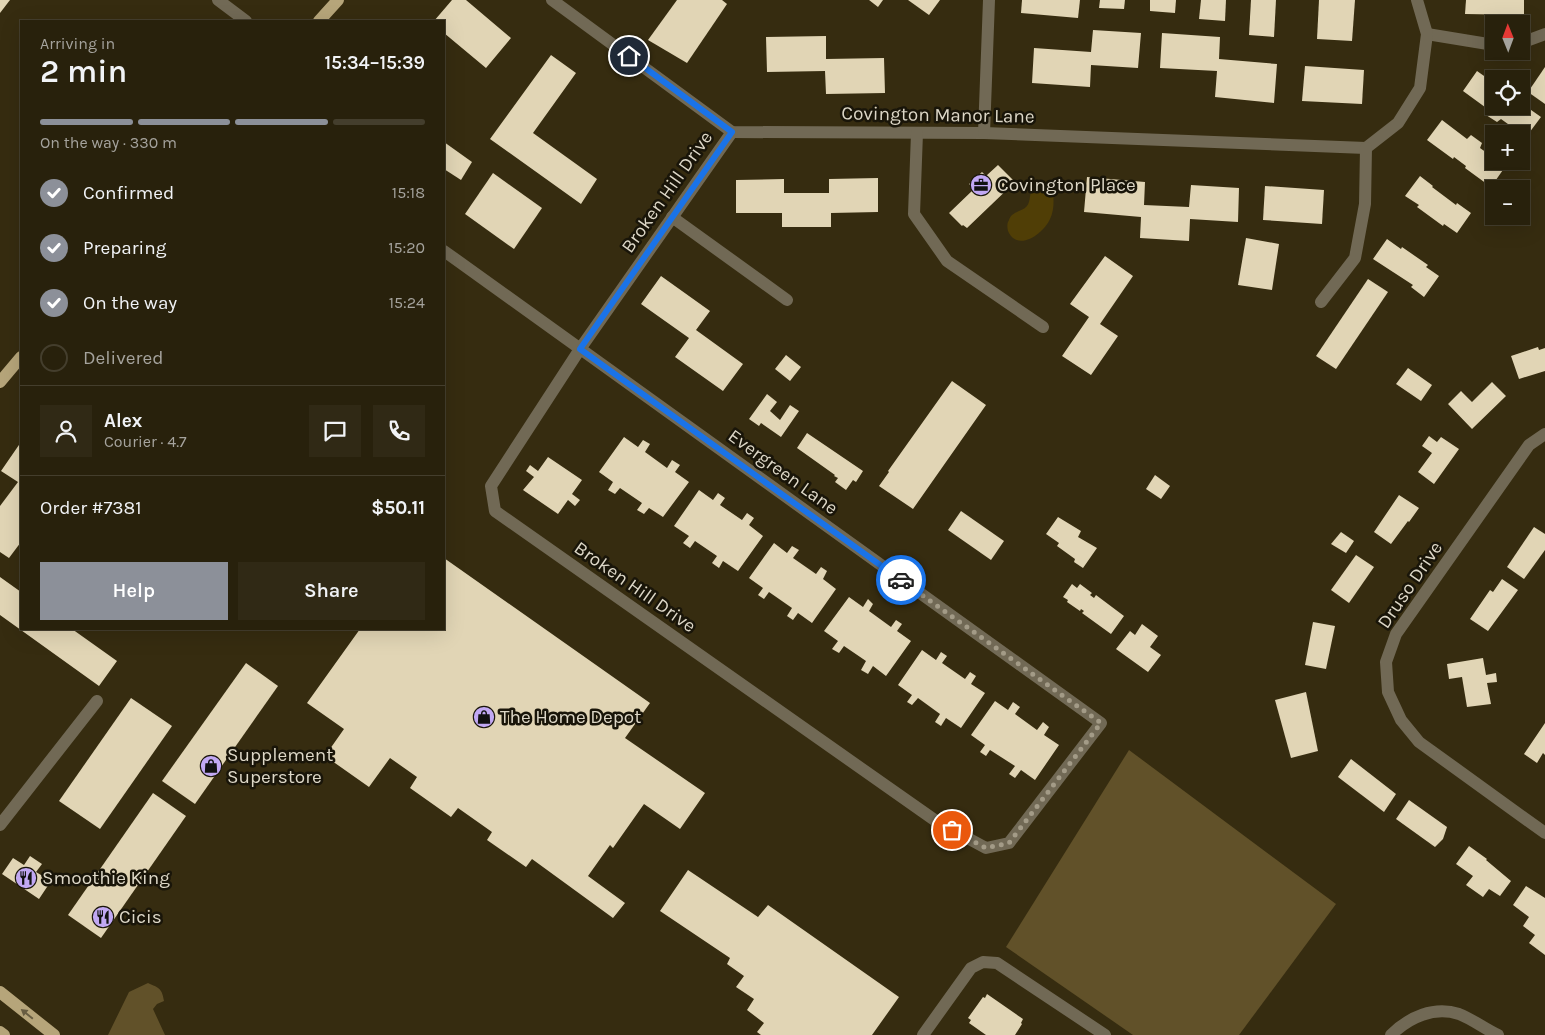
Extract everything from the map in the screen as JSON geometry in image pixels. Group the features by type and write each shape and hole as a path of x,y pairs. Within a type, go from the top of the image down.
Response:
{"main road":[{"path":"321,20 338,0"},
{"path":"0,382 20,359"},
{"path":"0,992 54,1035"},
{"path":"0,1032 4,1035"}],"street":[{"path":"218,0 245,20"},
{"path":"552,0 732,132"},
{"path":"984,134 989,0"},
{"path":"1321,302 1355,258 1365,204 1366,148 1398,122 1420,88 1427,34 1417,0"},
{"path":"1427,34 1485,44"},
{"path":"1530,40 1545,34"},
{"name":"Covington Manor Lane","path":"732,132 917,132 1366,148"},
{"name":"Broken Hill Drive","path":"732,132 580,349 491,486 494,511 936,821 986,848 1009,843 1101,723"},
{"path":"917,132 914,214 947,261 1042,327"},
{"path":"672,217 787,300"},
{"name":"Evergreen Lane","path":"445,252 1101,723"},
{"name":"Druso Drive","path":"1545,434 1529,445 1396,634 1386,662 1388,692 1400,720 1419,742 1545,833"},
{"path":"0,825 97,701"},
{"path":"923,1035 971,968 983,962 997,963 1105,1035"},
{"path":"1391,1035 1402,1024 1421,1014 1446,1012 1460,1015 1498,1035"}],"shaded area":[{"path":"1042,184 1047,185 1053,192 1051,216 1047,224 1037,235 1024,241 1018,240 1012,237 1008,231 1008,221 1012,215 1027,206 1033,188"},
{"path":"1129,750 1336,904 1239,1035 1133,1035 1006,947"},
{"path":"148,983 157,987 162,993 164,1001 157,1004 153,1009 165,1035 108,1035 129,992"}],"building":[{"path":"0,0 10,0 0,13"},
{"path":"452,0 466,0 511,38 486,68 445,34 445,20 435,20"},
{"path":"677,0 722,0 727,4 687,63 648,40"},
{"path":"869,0 883,0 878,7"},
{"path":"908,0 940,0 929,15"},
{"path":"1022,0 1080,0 1078,18 1021,13"},
{"path":"1100,0 1125,0 1124,9 1099,8"},
{"path":"1150,0 1176,0 1175,13 1150,11"},
{"path":"1201,0 1226,0 1225,21 1199,19"},
{"path":"1251,0 1276,0 1274,37 1249,35"},
{"path":"1319,0 1355,0 1352,41 1317,39"},
{"path":"1466,0 1524,0 1524,15 1465,14"},
{"path":"1093,30 1141,33 1138,68 1091,65 1090,87 1032,83 1034,48 1091,52"},
{"path":"1162,33 1220,37 1219,59 1277,64 1274,103 1215,97 1217,71 1160,68"},
{"path":"826,36 826,59 884,58 885,93 826,94 825,71 767,72 766,37"},
{"path":"551,55 576,73 533,133 597,179 581,204 490,139"},
{"path":"1305,66 1364,70 1362,104 1302,101"},
{"path":"1545,67 1545,104 1530,93 1530,89"},
{"path":"1477,71 1485,77 1485,107 1463,91"},
{"path":"1530,109 1541,117 1530,132 1530,125 1509,125 1501,119 1497,122 1486,115 1530,115"},
{"path":"1442,120 1467,139 1471,135 1482,143 1480,148 1485,152 1485,170 1503,170 1496,180 1485,180 1485,183 1454,157 1453,159 1427,140"},
{"path":"445,143 472,162 461,180 445,170"},
{"path":"998,165 1015,182 967,228 962,226 949,213 974,189 969,184 982,172 986,176"},
{"path":"493,173 542,208 514,249 465,214"},
{"path":"1420,176 1456,205 1457,203 1471,213 1457,233 1444,224 1443,226 1417,207 1419,205 1405,196"},
{"path":"1087,177 1145,182 1144,205 1189,207 1191,185 1239,188 1238,222 1190,219 1189,241 1140,238 1141,217 1084,212"},
{"path":"878,178 878,212 831,213 831,227 782,227 782,213 736,213 736,180 784,179 784,193 829,193 829,179"},
{"path":"1265,186 1324,190 1322,224 1263,220"},
{"path":"1246,238 1279,244 1272,290 1238,285"},
{"path":"1387,239 1428,265 1426,267 1439,276 1424,297 1411,287 1413,285 1373,259"},
{"path":"1105,256 1133,276 1100,324 1118,336 1091,375 1062,356 1089,317 1070,304"},
{"path":"661,276 710,311 696,330 743,364 723,391 675,357 689,338 641,304"},
{"path":"1368,279 1388,292 1336,369 1316,356"},
{"path":"1538,347 1539,350 1545,348 1545,371 1519,379 1511,356"},
{"path":"786,355 801,367 790,381 775,369"},
{"path":"1408,368 1432,385 1421,401 1396,384"},
{"path":"952,381 986,405 913,509 879,486"},
{"path":"1492,382 1506,396 1472,429 1448,404 1461,391 1472,402"},
{"path":"767,394 777,402 770,411 780,420 790,405 799,411 781,437 761,423 759,426 749,419"},
{"path":"807,433 863,471 856,482 853,480 846,490 835,482 838,478 835,475 797,448"},
{"path":"1429,436 1437,442 1441,437 1459,449 1434,484 1418,472 1432,453 1422,446"},
{"path":"624,437 638,447 643,440 650,444 645,452 667,468 672,460 680,465 675,472 689,482 663,517 649,508 644,514 637,510 642,503 620,488 615,494 608,490 613,482 599,472"},
{"path":"20,443 20,543 9,558 0,552 0,506 18,482 1,471"},
{"path":"548,457 582,480 572,494 580,500 575,506 568,500 558,514 523,490 534,477 526,471 530,465 538,471"},
{"path":"1155,475 1170,486 1161,499 1146,489"},
{"path":"699,490 713,500 718,493 725,498 720,505 742,520 747,513 754,518 749,525 763,536 738,571 723,561 719,568 712,563 717,556 695,541 690,548 683,543 689,536 674,526"},
{"path":"1399,495 1419,508 1391,544 1374,532"},
{"path":"961,511 1004,541 991,560 948,530"},
{"path":"1058,517 1081,531 1078,537 1097,548 1083,568 1074,562 1075,559 1057,546 1059,543 1046,534"},
{"path":"1534,527 1545,534 1545,550 1524,579 1507,567"},
{"path":"1341,532 1354,541 1346,553 1331,544"},
{"path":"774,543 787,553 792,546 799,550 793,558 816,574 821,567 827,571 823,579 836,589 812,623 798,613 793,620 787,616 792,608 769,592 764,599 758,595 763,588 749,578"},
{"path":"1356,555 1374,567 1349,603 1331,590"},
{"name":"The Home Depot","path":"445,559 650,703 625,738 705,793 680,829 644,804 613,848 610,845 588,876 625,903 613,918 532,859 526,867 487,840 492,832 458,808 451,817 410,788 417,777 390,758 369,787 325,756 344,729 307,703 359,630 445,630"},
{"path":"0,577 20,591 20,629 0,615"},
{"path":"1502,579 1518,590 1488,631 1470,619 1490,590 1493,592"},
{"path":"1072,584 1077,588 1080,584 1092,593 1090,595 1094,598 1096,595 1124,616 1111,634 1082,613 1084,611 1081,609 1080,611 1063,597"},
{"path":"849,597 863,607 868,599 873,604 869,611 891,627 896,620 902,624 897,631 911,641 886,676 873,666 868,674 861,670 866,661 844,646 839,653 832,649 838,641 824,631"},
{"path":"1313,622 1335,626 1326,669 1305,665"},
{"path":"1142,624 1158,636 1150,647 1161,655 1148,672 1116,649 1130,631 1135,635"},
{"path":"21,630 73,630 117,661 99,686"},
{"path":"922,650 936,660 941,652 947,656 942,663 965,679 970,672 976,676 971,684 985,693 961,728 946,718 941,726 935,722 940,714 918,698 912,705 907,702 912,695 898,685"},
{"path":"1483,658 1486,675 1496,673 1497,682 1487,683 1491,704 1467,707 1462,677 1449,679 1447,664"},
{"path":"246,663 278,686 195,804 162,781"},
{"path":"1306,692 1318,751 1291,758 1275,700"},
{"path":"131,698 172,726 100,829 59,801"},
{"path":"995,701 1008,710 1013,702 1020,707 1015,714 1037,730 1043,722 1049,727 1044,735 1059,745 1035,780 1021,770 1015,778 1009,774 1015,766 990,750 986,756 980,752 985,745 971,735"},
{"path":"1545,723 1545,755 1543,753 1537,763 1524,754"},
{"path":"1351,759 1396,794 1384,812 1338,777"},
{"path":"153,793 186,816 101,938 68,915"},
{"path":"1409,800 1447,827 1443,839 1435,847 1396,819"},
{"path":"1469,846 1487,859 1511,881 1500,896 1489,889 1483,897 1466,885 1473,876 1456,864"},
{"name":"Smoothie King","path":"30,856 42,864 36,872 51,881 39,899 2,874 13,858 24,865"},
{"path":"688,870 758,917 768,905 899,997 872,1035 761,1035 757,1032 764,1023 747,1010 754,999 736,987 744,976 727,964 730,958 660,911"},
{"path":"1526,886 1545,898 1545,955 1529,943 1535,935 1523,926 1529,917 1513,905"},
{"path":"987,994 1023,1019 1015,1035 986,1035 969,1023 971,1020 968,1018"}],"way so far":[{"path":"901,580 1101,723 1009,843 986,848 952,830"}],"place":[{"name":"Covington Place","path":"981,185"},
{"name":"The Home Depot","path":"484,717"},
{"name":"Supplement Superstore","path":"211,766"},
{"name":"Smoothie King","path":"26,878"},
{"name":"Cicis","path":"103,917"}],"route":[{"path":"629,56 732,132 580,349 901,580"}]}
